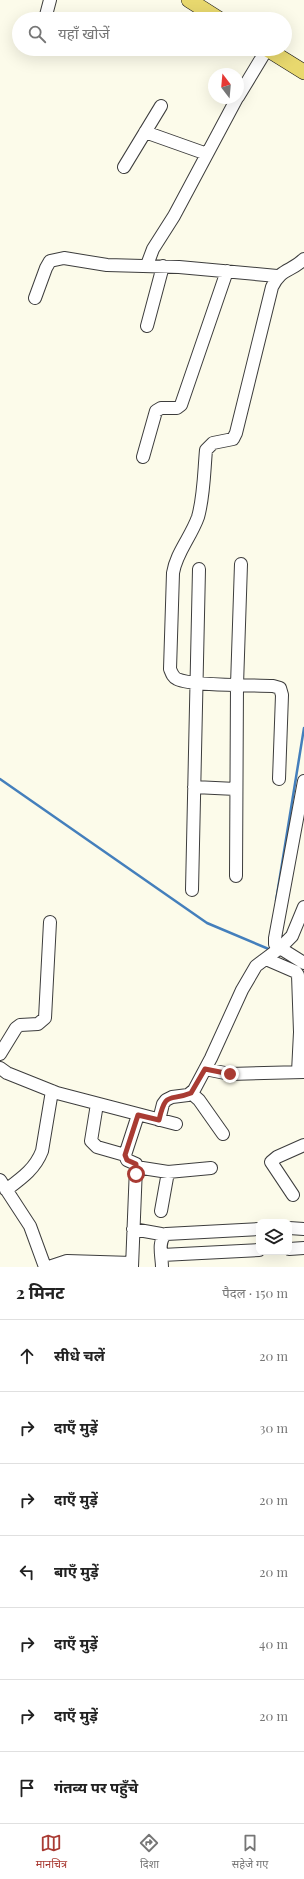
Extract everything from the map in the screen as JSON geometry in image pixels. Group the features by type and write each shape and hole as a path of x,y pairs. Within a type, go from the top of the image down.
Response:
{"main road":[{"path":"189,0 208,12"},
{"path":"278,56 304,72"}],"street":[{"path":"47,12 50,0"},
{"path":"244,87 263,56"},
{"path":"147,265 153,249 174,216 234,104"},
{"path":"124,167 161,106"},
{"path":"146,132 207,154"},
{"path":"35,298 50,261 64,258 107,265 163,266 277,276 298,265 304,258"},
{"path":"147,326 163,266"},
{"path":"143,457 156,411 161,408 178,408 181,405 227,271"},
{"path":"277,276 272,287 236,433 233,439 213,443 206,450 198,517 191,533 174,562 170,669 173,677 178,680 237,685 274,686 282,691 279,779"},
{"path":"236,876 237,685 241,564"},
{"path":"192,890 199,569"},
{"path":"205,1069 230,1074 301,1072 298,975 275,953 275,938 304,781"},
{"path":"194,787 236,789"},
{"path":"159,1120 163,1104 166,1100 172,1097 191,1093 205,1069 242,990 256,966 275,953 292,936 304,907"},
{"path":"0,1054 16,1028 20,1025 38,1024 45,1018 50,922"},
{"path":"275,953 304,963"},
{"path":"0,1068 7,1073 52,1091 176,1124"},
{"path":"45,1267 30,1226 3,1185 30,1172 39,1159 42,1151 52,1091"},
{"path":"191,1093 199,1100 223,1134"},
{"path":"97,1104 91,1141 97,1147 125,1155"},
{"path":"49,1267 67,1261 132,1265 136,1164 127,1160 125,1155 138,1115"},
{"path":"293,1195 271,1162 277,1157 304,1145"},
{"path":"136,1167 168,1172 211,1168"},
{"path":"161,1211 168,1172"},
{"path":"162,1267 162,1238 166,1234 256,1228"},
{"path":"292,1228 304,1229"},
{"path":"133,1229 161,1234"},
{"path":"292,1249 304,1248"},
{"path":"162,1255 256,1250"}],"waterway":[{"path":"276,901 304,728"},
{"path":"0,779 207,923 271,950"}],"route":[{"path":"136,1174 136,1164 127,1160 125,1155 138,1115 159,1120 163,1104 166,1100 172,1097 191,1093 205,1069 230,1074"}]}
